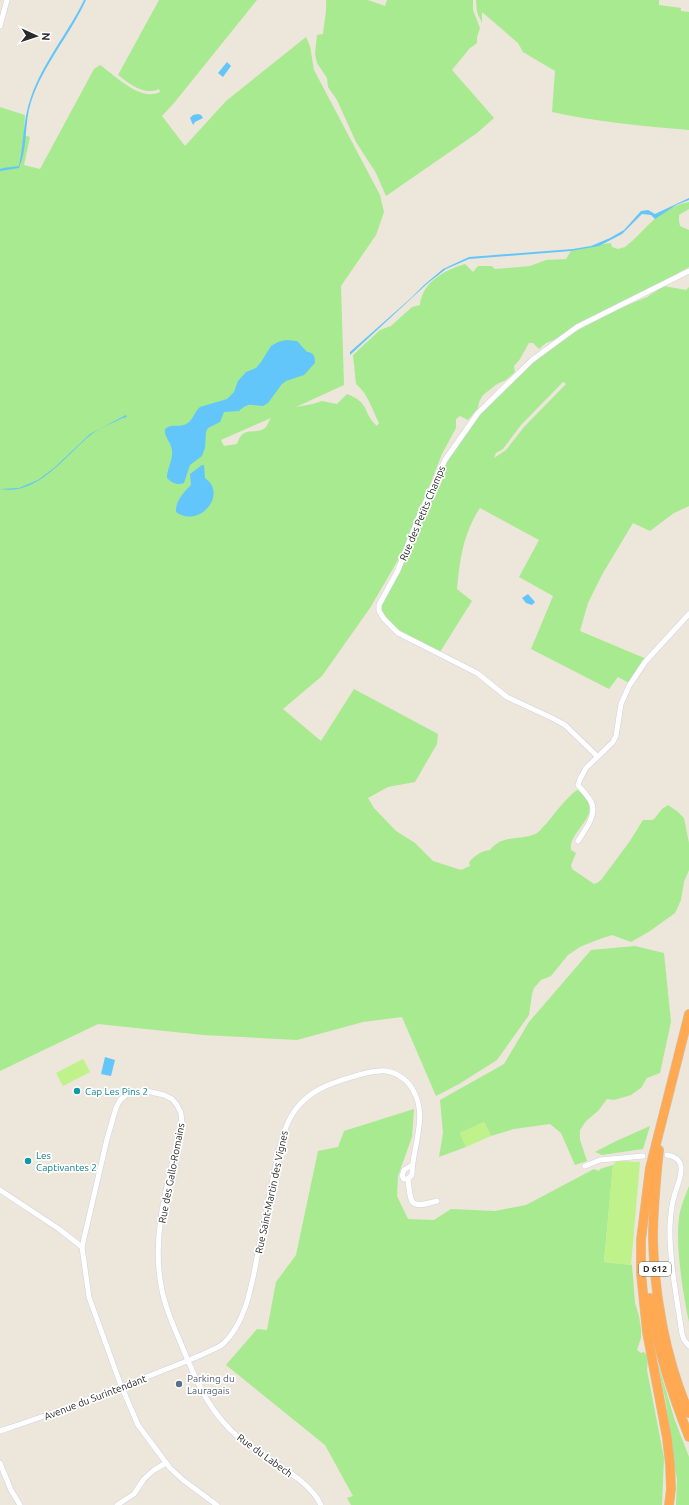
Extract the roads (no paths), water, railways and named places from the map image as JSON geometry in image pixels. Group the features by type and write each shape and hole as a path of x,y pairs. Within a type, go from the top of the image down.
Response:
{"highway":[{"name":"D 612","path":"669,1505 671,1489 667,1438 647,1332 641,1273 641,1240 650,1168 689,1014"},
{"name":"D 612","path":"662,1121 654,1205 653,1238 655,1272 666,1342 689,1413"},
{"name":"D 612","path":"645,1206 646,1272 656,1334 666,1374 689,1437"}],"street":[{"path":"0,26 7,0"},
{"name":"Rue des Petits Champs","path":"597,756 565,725 507,697 477,673 398,633 384,619 379,611 379,605 398,570 420,514 445,460 478,413 532,360 577,327 689,271"},
{"path":"578,841 592,818 594,809 591,801 578,785 580,780 586,768 613,742 616,736 621,704 629,686 645,662 689,614"},
{"name":"Rue Saint-Martin des Vignes","path":"188,1361 222,1345 239,1324 251,1288 278,1155 285,1129 297,1107 310,1095 324,1087 370,1072 381,1070 392,1072 405,1080 415,1093 419,1104 417,1138 412,1165"},
{"name":"Rue des Gallo-Romains","path":"188,1361 167,1307 161,1284 159,1256 159,1238 164,1200 182,1124 181,1113 172,1099 164,1095 138,1091 130,1092 117,1104 107,1139 82,1247 89,1297 122,1387 138,1425 166,1464 183,1480 217,1505"},
{"path":"667,1155 675,1158 681,1166 681,1172 673,1199 671,1212 670,1243 674,1284 682,1334 684,1340 689,1346"},
{"path":"585,1166 600,1160 642,1156"},
{"path":"408,1179 404,1179 402,1173 407,1167 412,1165 412,1175 408,1179 410,1200 413,1203 422,1205 437,1202"},
{"path":"0,1190 59,1229 82,1247"},
{"name":"Avenue du Surintendant","path":"0,1431 122,1387 188,1361"},
{"name":"Rue du Labech","path":"188,1361 203,1396 226,1425 258,1452 307,1485 317,1496 321,1505"},
{"path":"0,1463 11,1490 20,1505"},
{"path":"117,1505 134,1494 144,1479 154,1470 166,1464"}],"water":[{"path":"84,0 86,0 80,13 49,63 36,88 27,118 24,152 19,168 0,171 0,169 3,168 19,166 26,114 36,84"},
{"path":"227,62 231,66 223,77 218,73"},
{"path":"198,114 203,118 195,122 193,125 190,118 193,115"},
{"path":"689,198 689,200 676,205 655,219 651,215 642,214 622,234 599,246 571,251 469,259 446,269 428,283 350,355 350,352 443,269 469,257 573,249 591,246 624,230 641,211 648,210 655,214"},
{"path":"286,340 297,341 307,352 313,354 315,363 304,375 286,381 282,384 268,403 263,406 248,405 239,411 224,412 220,422 208,428 206,432 205,448 202,456 190,465 184,483 177,484 167,478 172,458 172,451 165,429 170,426 181,426 186,424 200,407 227,399 234,392 238,381 246,372 256,368 271,346"},
{"path":"126,415 127,417 105,426"},
{"path":"102,428 92,434 50,472 39,480 27,486 14,490 0,489 19,488 38,480 54,468 90,434"},
{"path":"204,465 205,478 211,483 213,498 210,505 199,514 184,516 176,512 177,504 180,497 191,485 190,474"},
{"path":"528,594 535,602 532,605 526,603 522,598"},
{"path":"105,1057 115,1060 111,1076 101,1074"}],"place":[{"name":"Cap Les Pins 2","path":"77,1091"},
{"name":"Les Captivantes 2","path":"28,1161"},
{"name":"Parking du Lauragais","path":"179,1384"}]}
